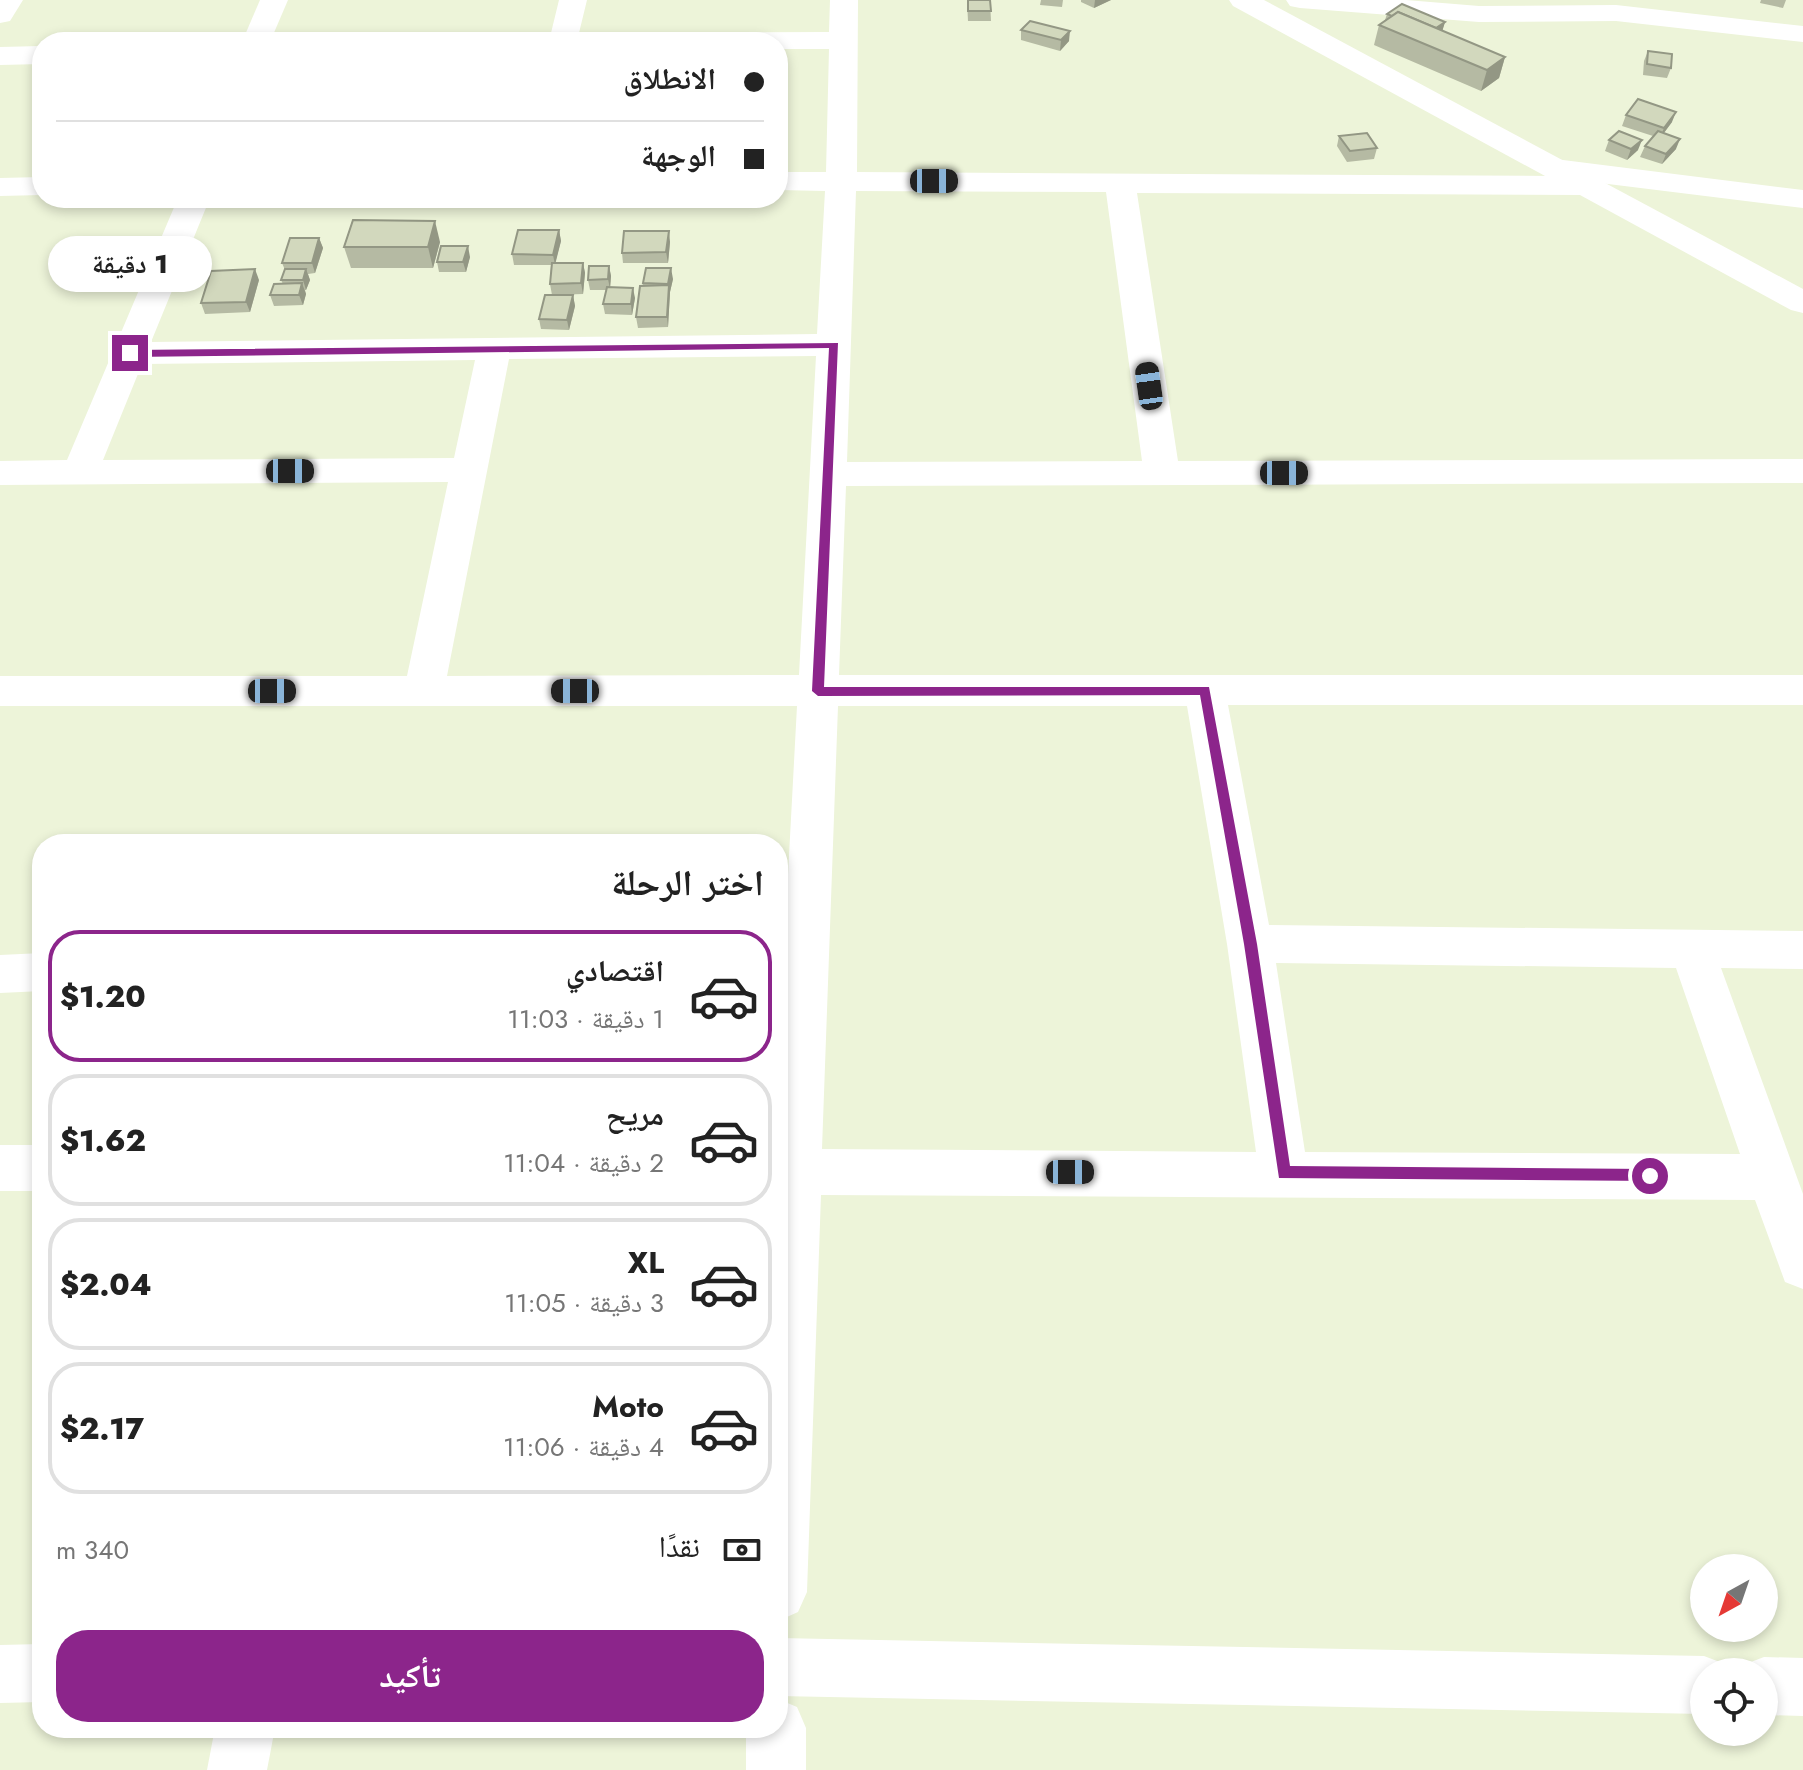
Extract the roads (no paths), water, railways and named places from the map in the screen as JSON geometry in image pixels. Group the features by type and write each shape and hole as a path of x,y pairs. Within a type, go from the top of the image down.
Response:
{"street":[{"path":"0,15 9,0"},
{"path":"260,32 274,0"},
{"path":"565,32 573,0"},
{"path":"1243,0 1803,303"},
{"path":"1300,0 1442,12 1524,7 1616,13 1803,34"},
{"path":"691,32 844,20 841,181 818,691 792,952 795,1172 788,1345"},
{"path":"0,56 32,55"},
{"path":"1552,168 1803,199"},
{"path":"788,181 1587,186"},
{"path":"1120,183 1162,473"},
{"path":"0,187 32,186"},
{"path":"80,473 190,208"},
{"path":"130,353 834,345"},
{"path":"424,691 494,349"},
{"path":"0,473 470,470"},
{"path":"828,474 1803,471"},
{"path":"0,691 1803,690"},
{"path":"1205,691 1250,944 1284,1173"},
{"path":"1250,944 1803,950"},
{"path":"1692,949 1803,1265"},
{"path":"0,974 32,972"},
{"path":"0,1168 32,1168"},
{"path":"795,1172 1772,1177"},
{"path":"788,1667 1690,1685"},
{"path":"0,1674 32,1673"},
{"path":"1778,1686 1803,1687"},
{"path":"237,1770 243,1738"},
{"path":"776,1738 776,1770"}]}
